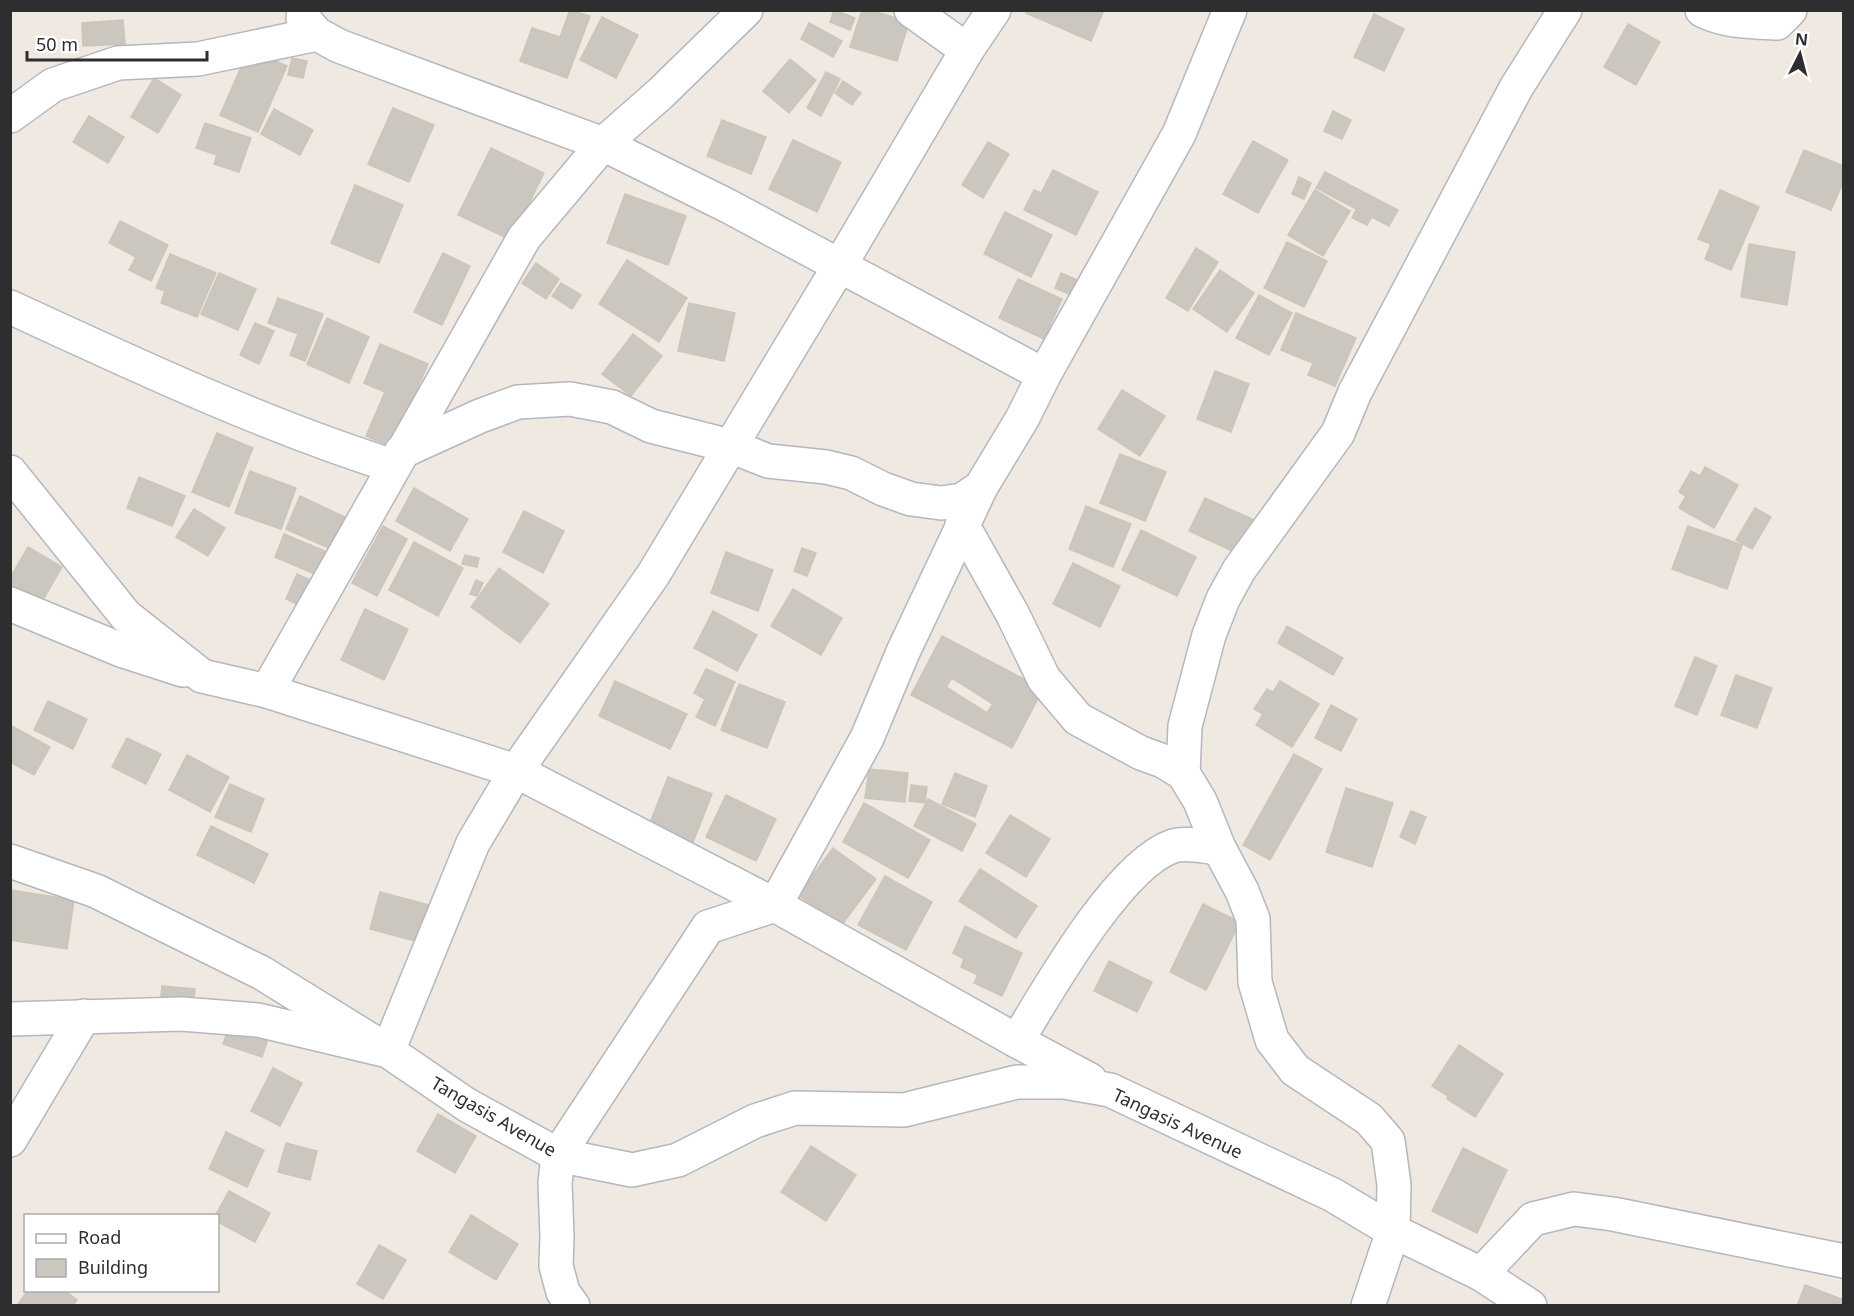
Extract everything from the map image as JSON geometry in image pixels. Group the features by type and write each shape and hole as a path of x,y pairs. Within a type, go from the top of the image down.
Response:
{"street":[{"path":"267,691 524,238 603,144 661,93 746,10"},
{"path":"910,10 967,50"},
{"path":"10,861 96,891 262,973 387,1051 473,843 516,771 653,575 967,50 994,10"},
{"path":"573,1305 563,1292 556,1266 555,1183 558,1155 708,927 775,905 867,738 903,652 981,487 1022,419 1044,375 1179,134 1230,10"},
{"path":"1183,773 1185,726 1209,635 1223,599 1239,570 1338,433 1356,392 1516,88 1565,10"},
{"path":"1702,10 1743,21 1777,23 1790,10"},
{"path":"10,116 52,85 118,63 198,59 310,22 339,46 603,144 728,206 1044,375"},
{"path":"10,307 173,382 326,444 397,459 480,416 518,402 570,399 612,407 651,426 730,446 768,461 826,467 851,473 911,499 941,503 963,500 981,487"},
{"path":"10,472 30,493 126,616 202,676"},
{"path":"962,524 1013,615 1044,679 1078,719 1183,773 1200,801 1219,848 1242,891 1253,919 1255,982 1272,1040 1295,1070 1369,1119 1388,1142 1394,1185 1393,1231 1368,1305"},
{"path":"10,604 120,650 202,676 267,691 516,771 775,905 1017,1041 1110,1090"},
{"path":"1017,1041 1095,919 1138,868 1155,854 1176,845 1219,848"},
{"path":"702,869 708,927"},
{"name":"Tangasis Avenue","path":"10,1019 182,1014 258,1020 387,1051 467,1105 558,1155 632,1170 678,1160 755,1121 795,1108 904,1110 1017,1082 1064,1082 1110,1090 1333,1195 1393,1231 1481,1274 1525,1304"},
{"path":"10,1140 84,1016"},
{"path":"1481,1274 1533,1219 1574,1209 1613,1214 1844,1260"}],"building":[{"path":"570,10 590,16 567,78 520,61 532,28 560,37"},
{"path":"834,10 855,18 850,30 830,22"},
{"path":"862,10 870,10 909,22 897,61 850,47"},
{"path":"1027,10 1104,10 1091,41 1026,13"},
{"path":"1374,14 1404,29 1384,71 1354,57"},
{"path":"602,17 638,35 616,78 580,60"},
{"path":"123,20 125,44 83,46 82,23"},
{"path":"809,23 842,41 833,57 801,39"},
{"path":"1628,24 1660,42 1636,85 1604,67"},
{"path":"249,49 287,66 258,132 220,115"},
{"path":"292,58 307,61 303,78 288,75"},
{"path":"790,59 816,80 789,113 763,91"},
{"path":"826,72 840,79 821,116 807,108"},
{"path":"154,78 181,95 158,133 131,117"},
{"path":"843,81 861,93 852,105 835,93"},
{"path":"393,108 434,125 409,182 368,164"},
{"path":"274,109 313,130 300,155 261,134"},
{"path":"1333,111 1351,120 1342,139 1324,131"},
{"path":"89,116 124,137 108,163 73,142"},
{"path":"722,120 766,137 751,174 707,156"},
{"path":"205,123 251,138 239,172 214,164 217,155 196,148"},
{"path":"793,140 841,162 817,212 769,189"},
{"path":"1253,141 1288,160 1258,213 1223,194"},
{"path":"988,142 1009,154 983,198 962,185"},
{"path":"491,148 544,173 511,240 458,215"},
{"path":"1804,150 1844,166 1844,180 1831,210 1786,192"},
{"path":"1053,170 1098,192 1076,235 1024,210 1034,190 1041,193"},
{"path":"1325,172 1398,210 1389,226 1316,188"},
{"path":"1299,177 1311,183 1304,199 1292,194"},
{"path":"355,185 403,205 379,263 331,243"},
{"path":"1315,190 1350,211 1323,256 1288,235"},
{"path":"1720,190 1759,207 1731,270 1705,259 1711,244 1698,239"},
{"path":"625,194 686,216 668,265 607,243"},
{"path":"1356,210 1371,218 1367,225 1352,218"},
{"path":"1005,212 1052,235 1031,277 984,254"},
{"path":"120,221 168,245 151,281 129,270 136,257 109,243"},
{"path":"1287,242 1327,261 1304,307 1264,288"},
{"path":"1749,244 1795,252 1787,305 1741,297"},
{"path":"1196,248 1218,262 1188,311 1166,298"},
{"path":"443,253 470,266 442,325 414,312"},
{"path":"170,254 216,273 197,317 161,303 165,291 156,288"},
{"path":"627,260 687,298 659,342 599,304"},
{"path":"536,263 559,279 546,299 522,283"},
{"path":"1220,270 1254,293 1227,332 1193,309"},
{"path":"219,273 256,289 238,330 201,314"},
{"path":"1061,273 1082,282 1076,297 1055,288"},
{"path":"1018,279 1062,299 1044,339 999,318"},
{"path":"561,283 581,295 572,309 552,296"},
{"path":"1259,295 1292,313 1269,355 1236,338"},
{"path":"278,298 323,314 305,361 290,355 298,334 268,323"},
{"path":"689,303 735,313 724,361 678,351"},
{"path":"1296,313 1356,338 1335,386 1308,375 1313,363 1281,350"},
{"path":"327,318 369,337 349,383 307,364"},
{"path":"255,323 274,331 259,364 240,355"},
{"path":"633,334 662,356 631,396 602,374"},
{"path":"380,344 428,364 392,447 366,436 385,392 364,383"},
{"path":"1215,371 1249,384 1231,432 1197,419"},
{"path":"1122,390 1165,416 1140,456 1098,429"},
{"path":"217,433 253,448 229,507 192,492"},
{"path":"1120,454 1166,472 1145,521 1100,503"},
{"path":"1705,467 1738,485 1714,528 1679,508 1686,496 1679,492 1691,471 1700,476"},
{"path":"250,471 296,488 281,529 235,513"},
{"path":"139,477 185,496 172,526 127,508"},
{"path":"414,488 468,519 450,551 396,521"},
{"path":"300,496 345,517 331,549 286,529"},
{"path":"1205,498 1259,522 1243,556 1189,531"},
{"path":"1086,506 1131,524 1113,567 1069,549"},
{"path":"1755,508 1771,517 1752,549 1736,540"},
{"path":"194,509 225,528 208,556 176,537"},
{"path":"524,511 564,531 543,573 503,552"},
{"path":"383,526 407,539 377,596 352,583"},
{"path":"1688,526 1742,545 1727,589 1672,569"},
{"path":"1141,530 1196,557 1177,596 1122,570"},
{"path":"284,534 327,552 317,575 275,557"},
{"path":"414,542 463,568 438,616 389,590"},
{"path":"28,547 62,567 39,607 10,590 10,578"},
{"path":"802,548 816,553 807,576 794,571"},
{"path":"726,552 773,570 758,611 711,593"},
{"path":"465,555 479,558 477,567 462,564"},
{"path":"1073,563 1120,586 1100,627 1053,604"},
{"path":"499,568 549,604 520,643 471,607"},
{"path":"297,574 321,585 309,610 286,599"},
{"path":"476,580 483,583 477,596 470,594"},
{"path":"793,589 842,618 821,655 771,626"},
{"path":"365,609 408,629 384,680 341,660"},
{"path":"713,611 757,635 737,671 694,648"},
{"path":"1287,626 1343,658 1333,675 1278,643"},
{"path":"942,636 1043,689 1012,748 911,695","holes":["952,678 993,704 987,713 946,687"]},
{"path":"1695,657 1717,666 1697,715 1675,706"},
{"path":"706,669 735,682 715,726 696,717 705,699 694,693"},
{"path":"1736,675 1772,688 1757,728 1721,715"},
{"path":"615,681 687,714 670,749 599,716"},
{"path":"1280,681 1319,704 1292,747 1256,725 1263,714 1254,709 1267,689 1273,692"},
{"path":"739,684 785,702 767,748 721,730"},
{"path":"48,701 87,719 73,749 34,730"},
{"path":"1331,705 1357,719 1341,751 1315,738"},
{"path":"10,725 50,747 34,775 10,762"},
{"path":"127,738 161,754 146,784 112,767"},
{"path":"1294,754 1322,769 1270,860 1243,845"},
{"path":"187,755 229,777 210,812 169,790"},
{"path":"869,769 908,773 905,802 865,798"},
{"path":"955,773 987,786 975,817 942,804"},
{"path":"668,777 712,794 692,845 648,828"},
{"path":"230,784 264,799 251,832 215,817"},
{"path":"911,785 927,787 925,803 909,801"},
{"path":"1346,788 1393,803 1372,867 1326,852"},
{"path":"726,795 776,819 756,861 706,837"},
{"path":"928,799 976,824 962,851 914,826"},
{"path":"864,803 930,840 908,878 843,842"},
{"path":"1411,811 1426,817 1415,844 1400,837"},
{"path":"1010,815 1050,839 1026,877 986,853"},
{"path":"211,826 268,854 254,883 197,855"},
{"path":"833,848 876,879 841,926 798,895"},
{"path":"980,869 1037,906 1016,938 959,901"},
{"path":"885,876 932,902 906,950 858,925"},
{"path":"10,890 74,900 67,949 10,940"},
{"path":"380,892 429,905 419,942 370,929"},
{"path":"1203,904 1240,922 1206,990 1170,972"},
{"path":"965,926 1022,953 1002,996 974,983 978,975 961,967 964,959 953,953"},
{"path":"1109,961 1152,982 1137,1012 1094,991"},
{"path":"162,986 195,989 193,1008 160,1005"},
{"path":"232,1020 270,1033 262,1057 223,1044"},
{"path":"1459,1045 1503,1074 1475,1117 1432,1086"},
{"path":"273,1068 302,1083 280,1126 251,1111"},
{"path":"438,1114 476,1136 455,1173 417,1151"},
{"path":"226,1132 264,1150 247,1187 209,1169"},
{"path":"286,1143 317,1151 310,1180 278,1172"},
{"path":"811,1146 856,1175 826,1221 781,1192"},
{"path":"1463,1148 1507,1170 1477,1233 1432,1211"},
{"path":"229,1191 270,1213 255,1242 219,1223 219,1214 216,1214"},
{"path":"471,1215 518,1244 496,1280 449,1252"},
{"path":"379,1245 406,1260 383,1299 357,1284"},
{"path":"1805,1285 1844,1300 1844,1306 1797,1306"},
{"path":"27,1292 67,1292 77,1300 73,1306 17,1306"}]}
